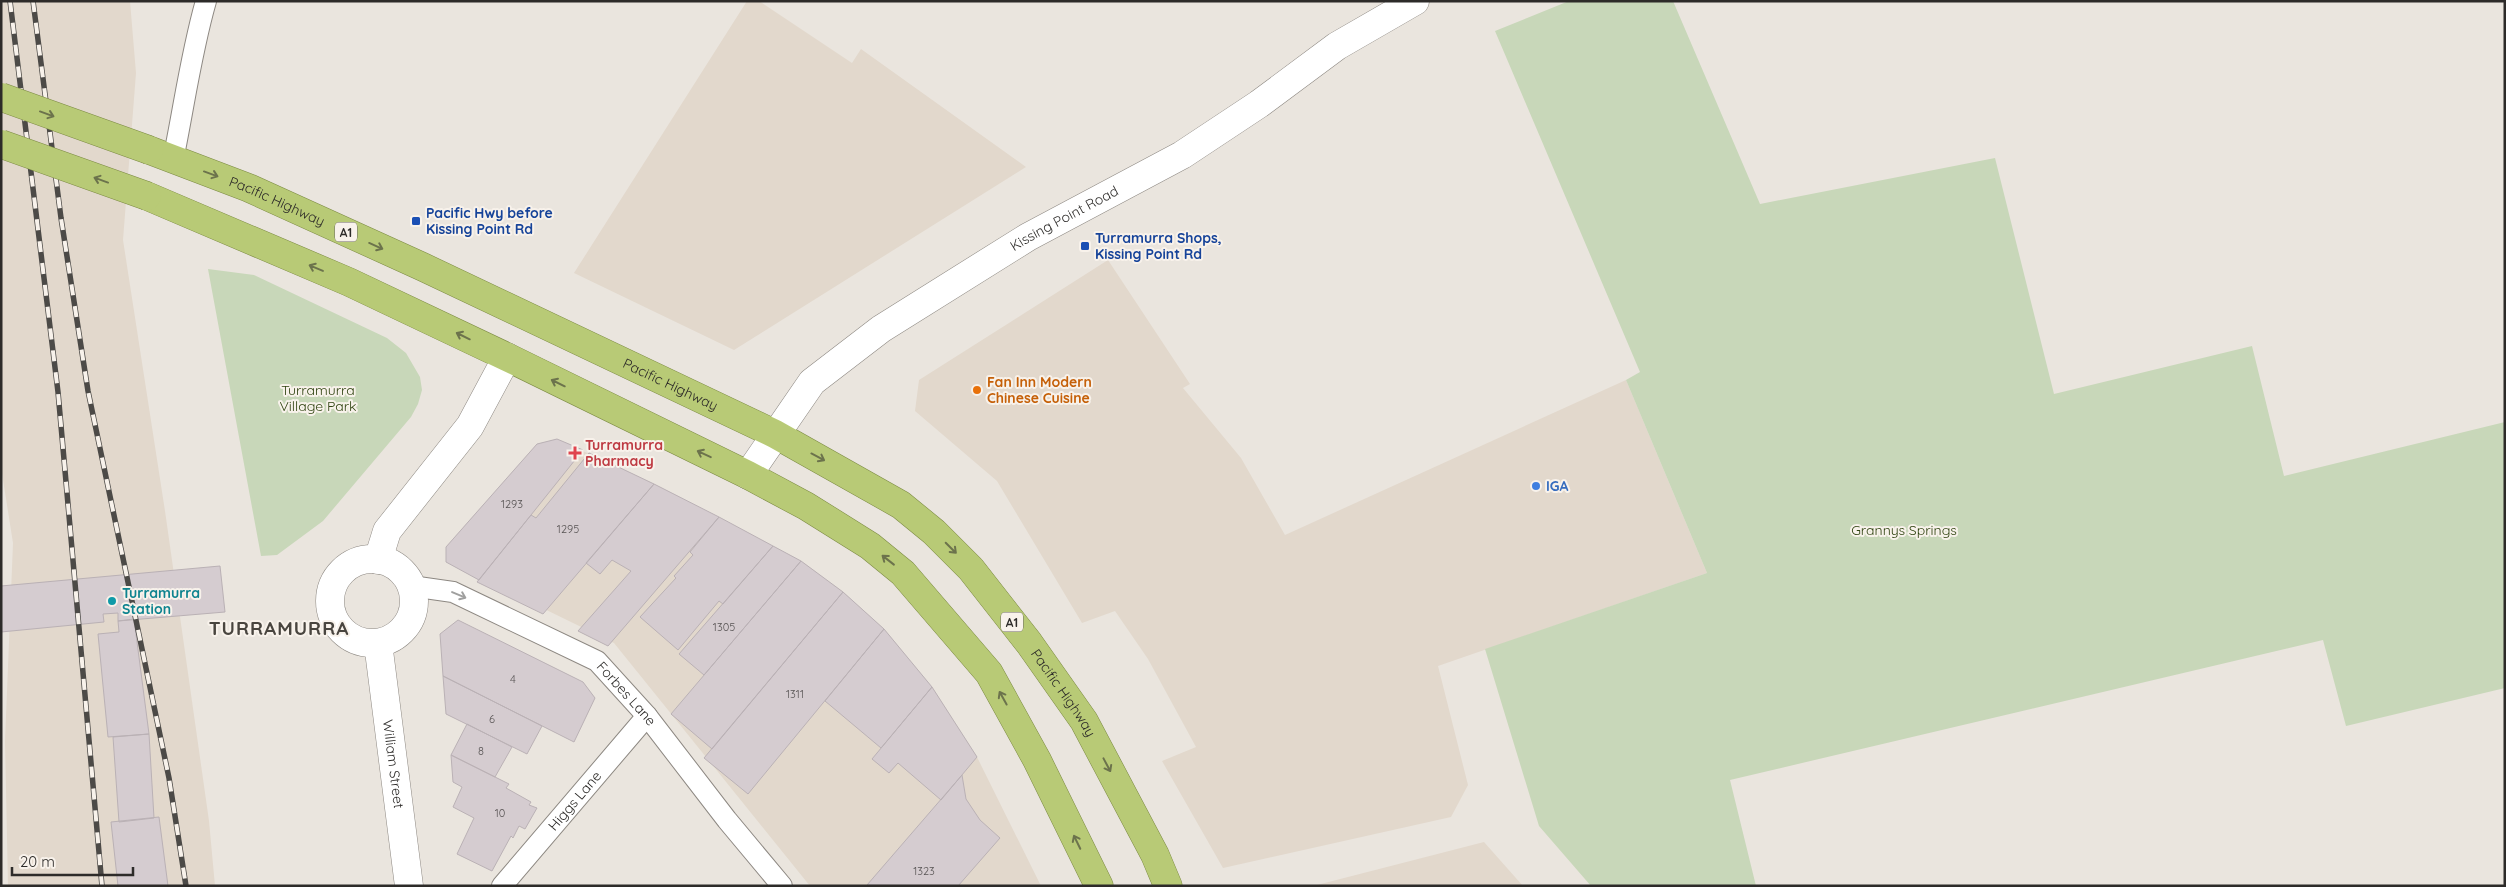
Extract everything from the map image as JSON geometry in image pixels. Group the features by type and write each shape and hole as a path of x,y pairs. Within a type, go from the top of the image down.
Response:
{"highway":[{"name":"Pacific Highway","path":"1,97 249,188 423,267 775,434 900,505 934,532 971,569 1028,643 1084,721 1155,855 1168,886"},
{"path":"1,144 147,196 349,282 748,475 806,506 870,546 897,567 989,673 1037,760 1099,886"}],"main road":[{"name":"Kissing Point Road","path":"748,475 812,382 881,329 1028,237 1182,155 1259,104 1338,46 1415,1"},
{"path":"378,560 387,531 470,426 507,358"},
{"path":"378,560 398,569 406,576 414,598 409,622 401,632 390,639 378,643 366,643 345,633 332,613 330,601 337,578 345,570 361,562 378,560"},
{"name":"William Street","path":"378,643 409,886"}],"lane":[{"path":"161,155 187,92 193,46 206,1"},
{"name":"Forbes Lane","path":"411,586 453,592 597,661 648,716 727,820 782,886"},
{"name":"Higgs Lane","path":"502,886 648,716"}],"shaded area":[{"path":"1,1 130,1 136,73 123,240 165,511 209,821 215,886 8,886 5,741 13,543 1,467"},
{"path":"747,1 759,1 852,63 861,49 1026,167 734,350 574,273"},
{"path":"1108,260 1190,384 1183,388 1241,458 1285,535 1626,380 1707,573 1438,666 1468,785 1451,817 1223,868 1162,761 1196,747 1148,659 1115,611 1082,623 997,481 915,411 919,380"},
{"path":"557,439 654,484 801,561 843,592 884,629 932,687 977,757 1041,886 810,886 614,643 446,561 446,547 537,444"},
{"path":"1484,842 1523,886 1313,886"}],"green space":[{"name":"Grannys Springs","path":"1569,1 1673,1 1760,204 1995,158 2054,394 2252,346 2284,476 2505,422 2505,688 2346,726 2323,640 1730,780 1756,886 1591,886 1539,826 1485,649 1707,573 1626,380 1640,372 1495,31"},
{"name":"Turramurra Village Park","path":"208,269 254,275 387,338 406,353 420,377 422,390 418,404 411,417 323,521 277,555 261,556"}],"building":[{"path":"557,439 583,450 479,580 446,562 446,547 537,444"},
{"path":"589,453 654,484 543,614 477,582 531,515 536,518"},
{"path":"654,484 719,517 608,646 578,631 631,571 612,560 600,574 586,563"},
{"path":"719,517 773,546 723,604 719,601 678,650 640,617 676,578 674,576 693,555 690,552"},
{"path":"773,546 801,561 704,675 679,654"},
{"path":"801,561 843,592 712,749 671,714"},
{"name":"Turramurra Station","path":"220,566 225,612 118,621 118,613 103,614 104,622 1,632 1,586"},
{"path":"843,592 884,629 748,794 704,758"},
{"name":"Turramurra Station","path":"134,619 149,734 108,737 98,634 119,632 118,621"},
{"path":"458,620 583,682 595,698 574,742 443,676 440,634"},
{"path":"884,629 932,687 881,748 825,701"},
{"path":"443,676 542,726 527,754 446,714"},
{"path":"932,687 977,757 941,800 898,763 889,773 872,759"},
{"path":"467,724 512,747 495,777 451,755"},
{"path":"149,734 154,818 119,822 113,737"},
{"path":"451,755 509,784 506,788 531,802 529,805 537,808 525,829 519,826 513,838 511,836 492,871 457,854 474,818 453,807 462,787 453,782"},
{"path":"962,775 966,799 980,820 1000,838 958,886 867,885"},
{"path":"159,817 168,886 118,886 111,822"}],"railway":[{"path":"10,1 58,392 102,886"},
{"path":"33,1 61,218 88,391 169,778 186,886"}],"place":[{"name":"Pacific Hwy before Kissing Point Rd","path":"416,221"},
{"name":"Turramurra Shops, Kissing Point Rd","path":"1085,246"},
{"name":"Fan Inn Modern Chinese Cuisine","path":"977,390"},
{"name":"Turramurra Pharmacy","path":"575,453"},
{"name":"IGA","path":"1536,486"},
{"name":"Turramurra Station","path":"112,601"}],"district":[{"name":"TURRAMURRA","path":"279,628"}]}
